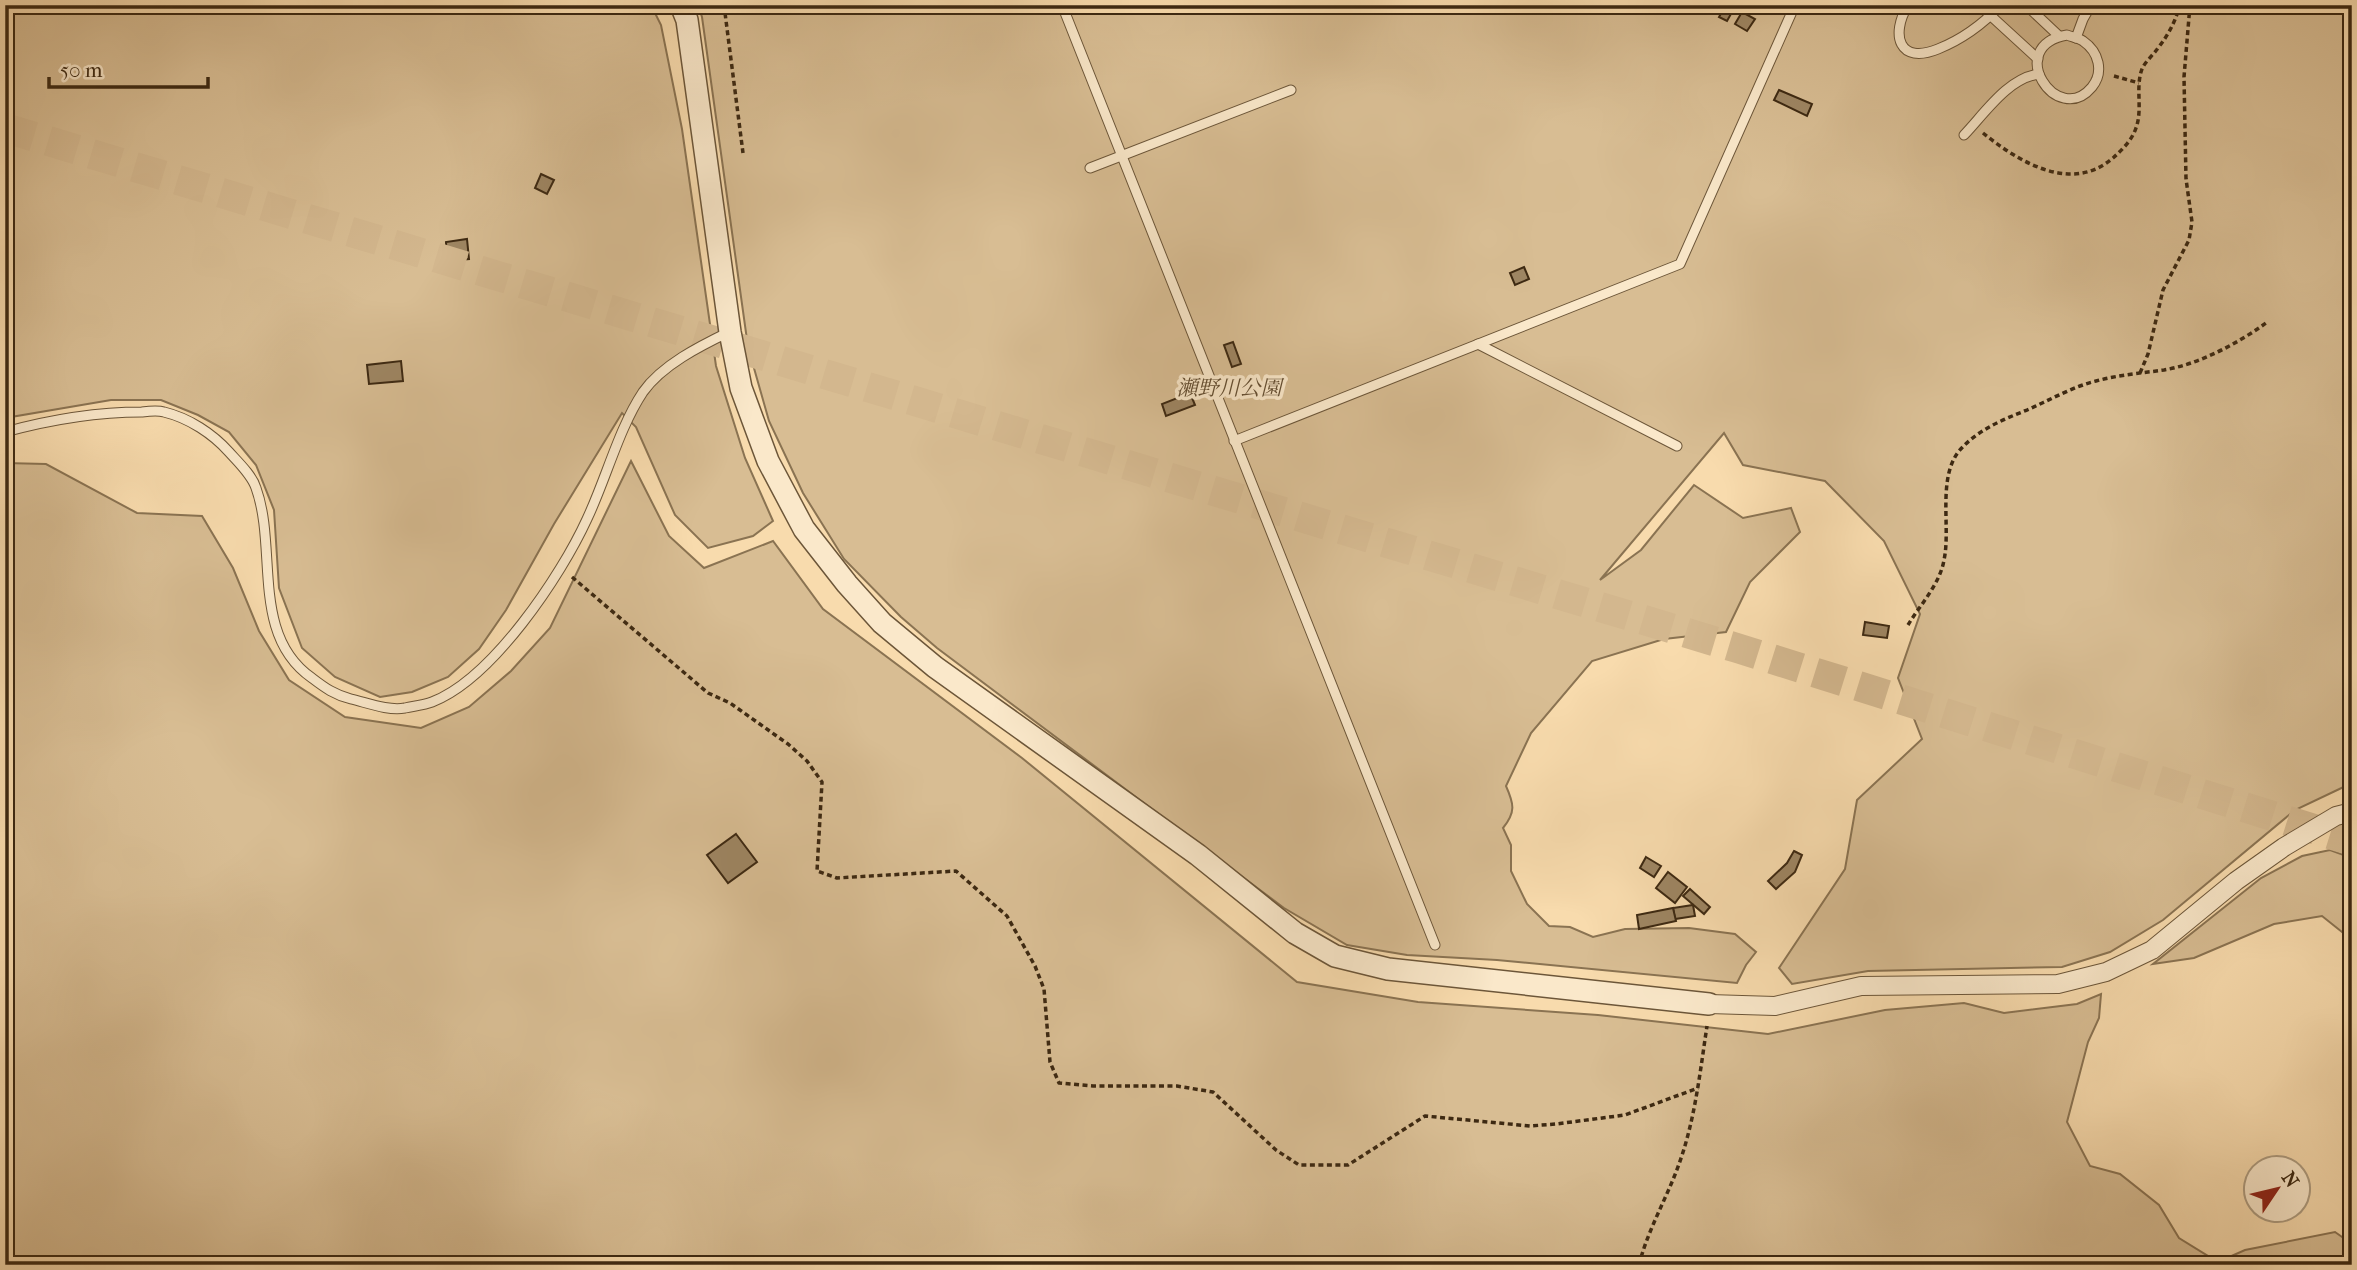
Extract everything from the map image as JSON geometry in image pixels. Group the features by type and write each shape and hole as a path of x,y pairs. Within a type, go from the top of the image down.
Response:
{"street":[{"path":"681,5 687,20 730,332 741,388 768,461 804,529 882,623 935,667 1198,855 1295,933 1335,956 1388,970 1709,1004 1775,1006 1861,986 2058,984 2106,972 2152,950 2235,881 2284,847 2336,816 2352,812"}],"lane":[{"path":"1062,5 1435,945"},
{"path":"1234,441 1680,264 1794,5"},
{"path":"1908,5 1898,29 1898,40 1906,50 1917,54 1936,51 1948,45 1984,23 2001,5"},
{"path":"1979,5 2038,59"},
{"path":"2026,5 2059,36"},
{"path":"2076,38 2091,5"},
{"path":"2067,35 2082,40 2094,52 2100,67 2099,79 2088,92 2077,99 2053,94 2037,68 2038,54 2052,39 2059,36 2067,35"},
{"path":"1964,135 2024,76 2039,74"},
{"path":"1090,168 1291,90"},
{"path":"5,432 80,417 163,411 193,424 218,440 256,485 263,519 269,593 280,640 299,669 335,695 397,709 432,702 476,675 514,635 561,568 587,519 618,443 644,391 690,350 730,332"},
{"path":"1478,344 1677,446"}],"path":[{"path":"724,5 743,153"},
{"path":"1973,125 2001,148 2038,169 2078,175 2104,166 2123,149 2136,130 2140,108 2139,83 2143,67 2174,27 2180,5"},
{"path":"2140,373 2148,354 2163,290 2189,240 2192,222 2186,179 2184,77 2190,5"},
{"path":"2099,75 2139,83"},
{"path":"1908,625 1937,580 1944,562 1949,478 1958,453 1975,435 2078,386 2098,380 2167,369 2199,359 2266,323"},
{"path":"561,568 708,693 730,703 788,744 807,761 822,782 817,872 837,878 956,871 1007,916 1035,966 1044,989 1050,1062 1059,1083 1093,1086 1177,1086 1213,1092 1276,1150 1299,1165 1348,1165 1425,1116 1530,1126 1556,1125 1625,1115 1698,1088"},
{"path":"1639,1265 1645,1241 1680,1163 1698,1088 1709,1004"}],"green space":[{"path":"5,5 651,5 661,25 682,129 716,366 745,458 773,521 753,536 708,548 675,515 636,427 622,413 554,524 506,610 479,649 448,677 412,692 380,697 335,677 302,648 279,588 274,510 256,465 229,432 198,415 161,400 111,400 5,418"},
{"name":"瀬野川公園","path":"698,5 2352,5 2352,783 2295,810 2163,920 2110,952 2062,967 1868,971 1792,984 1779,968 1845,869 1857,800 1922,739 1898,678 1920,614 1884,541 1825,481 1743,465 1724,433 1600,580 1641,550 1694,485 1743,518 1791,508 1800,532 1750,582 1726,632 1664,639 1592,661 1531,733 1506,786 1512,808 1503,828 1511,845 1511,871 1527,904 1549,926 1570,927 1593,937 1625,929 1689,928 1735,934 1756,952 1737,983 1497,960 1407,955 1347,945 1284,908 937,648 901,617 844,559 803,493 769,421 748,347 702,17"},
{"path":"631,461 669,536 704,568 773,541 823,609 1022,758 1297,982 1418,1002 1598,1015 1768,1034 1885,1010 1964,1003 2004,1013 2077,1004 2101,994 2099,1018 2088,1042 2067,1122 2090,1166 2120,1174 2159,1205 2179,1238 2218,1262 2245,1250 2335,1232 2352,1244 2352,1265 5,1265 5,463 46,464 137,513 202,516 233,568 259,631 289,680 345,717 421,728 469,707 511,671 550,628"},
{"path":"2330,850 2352,858 2352,940 2322,916 2274,924 2194,958 2153,964 2261,878 2302,856"}],"building":[{"path":"1726,5 1736,5 1727,21 1719,17"},
{"path":"1742,12 1755,19 1747,31 1735,24"},
{"path":"1779,90 1812,104 1807,116 1774,100"},
{"path":"541,174 554,180 547,194 535,188"},
{"path":"467,239 469,259 447,261 446,242"},
{"path":"1524,267 1529,279 1515,285 1510,273"},
{"path":"1233,342 1241,364 1232,367 1224,345"},
{"path":"401,361 403,381 369,384 367,365"},
{"path":"1190,393 1195,405 1166,416 1162,404"},
{"path":"1865,622 1889,626 1887,638 1863,635"},
{"path":"736,834 757,862 728,883 707,855"},
{"path":"1794,851 1802,855 1795,872 1776,889 1768,881 1787,863"},
{"path":"1646,857 1661,866 1654,877 1640,868"},
{"path":"1668,872 1687,887 1675,903 1656,888"},
{"path":"1690,889 1710,907 1704,914 1683,896"},
{"path":"1693,905 1695,916 1675,919 1673,908"},
{"path":"1673,908 1676,921 1639,929 1637,915"}],"tunnel":[{"path":"5,128 1737,648 2352,841"}]}
